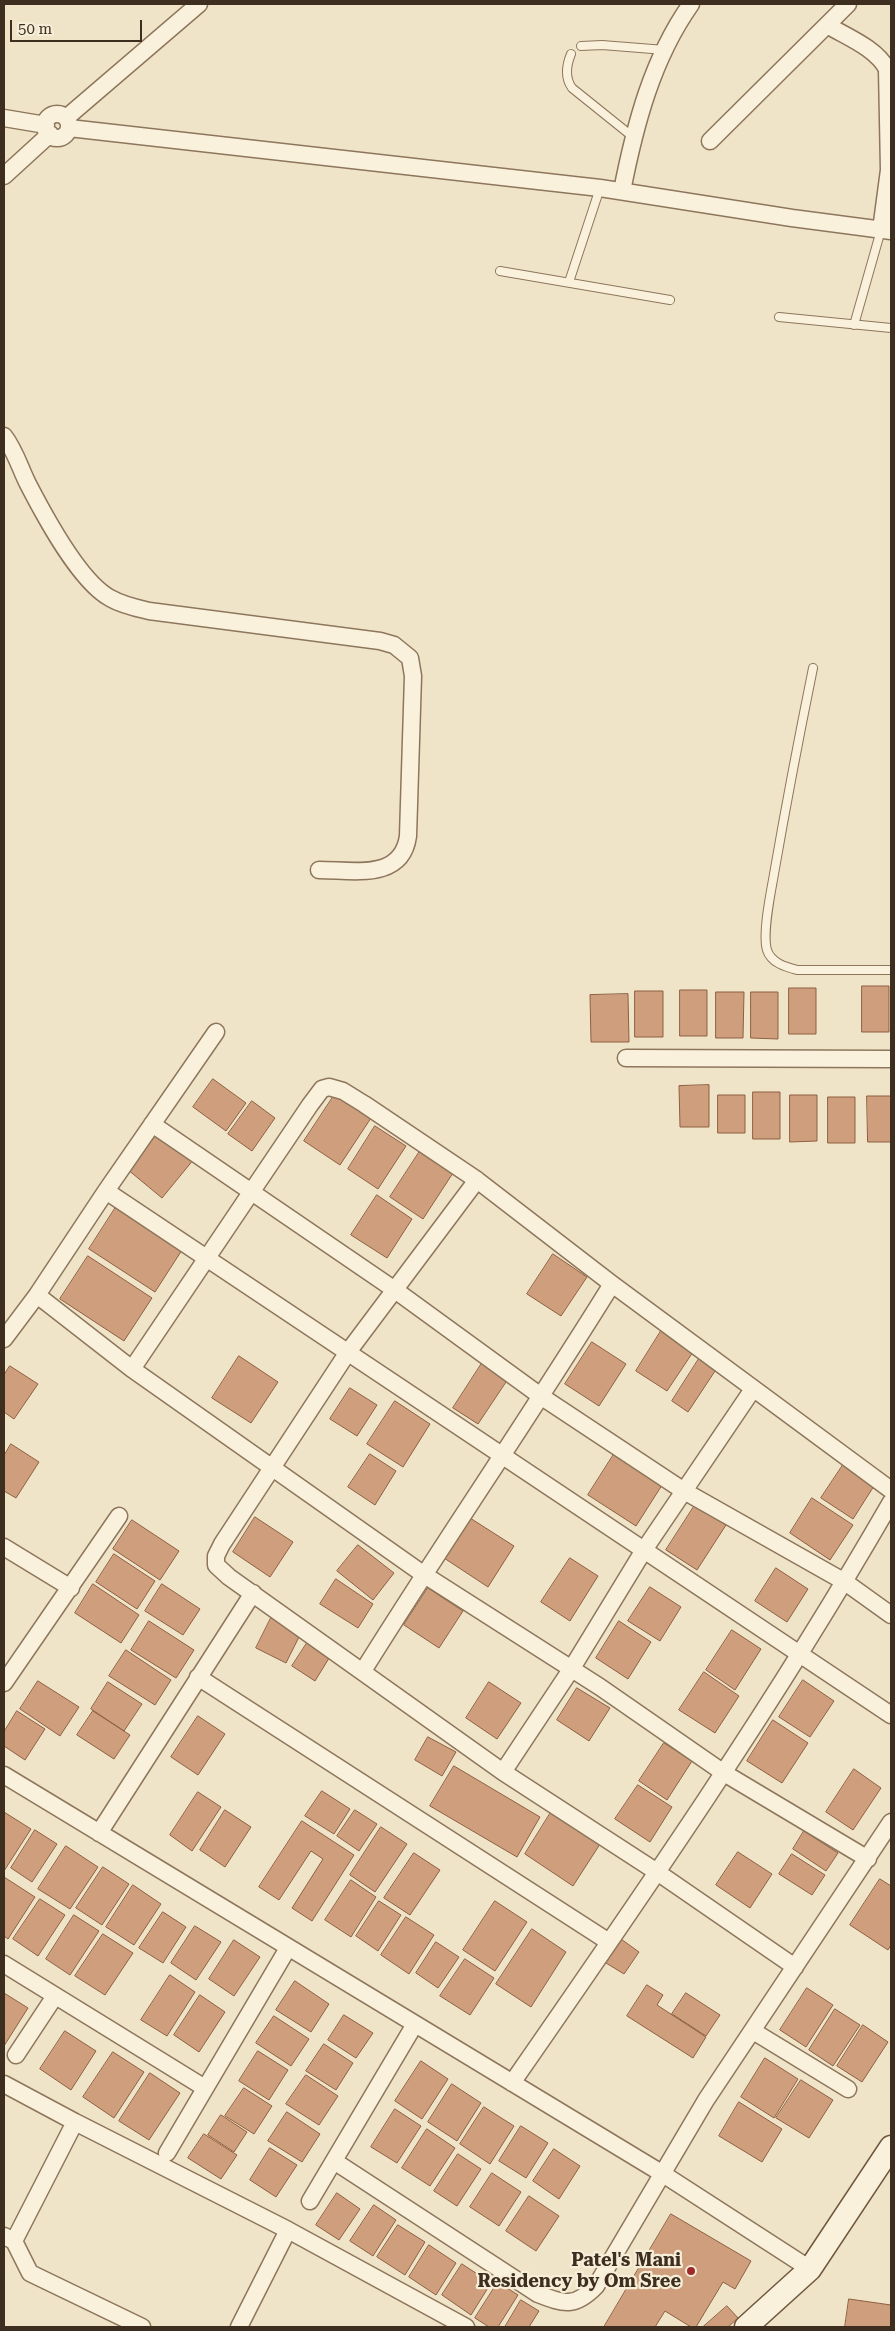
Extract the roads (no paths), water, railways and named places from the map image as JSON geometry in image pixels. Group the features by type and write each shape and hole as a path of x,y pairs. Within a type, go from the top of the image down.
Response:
{"street":[{"path":"4,118 48,130 57,138 62,136 67,123 199,4"},
{"path":"710,141 848,4"},
{"path":"622,191 646,94 685,5"},
{"path":"67,123 600,188 886,231 890,170 887,69 882,60 827,24"},
{"path":"4,176 48,130"},
{"path":"4,436 57,534 82,573 108,597 126,606 149,612 380,640 394,645 410,658 414,676 408,836 404,854 389,867 378,870 319,870"},
{"path":"4,1339 37,1295 216,1032"},
{"path":"626,1058 891,1059"},
{"path":"132,1370 208,1259 250,1191 322,1089 329,1087 343,1091 364,1104 477,1180 612,1284 891,1490"},
{"path":"152,1124 395,1290 542,1397 684,1491 845,1582 891,1615"},
{"path":"477,1180 348,1352 216,1556 216,1565 220,1570 503,1772 657,1872 795,1967"},
{"path":"106,1191 891,1714"},
{"path":"363,1671 423,1574 542,1397 612,1284"},
{"path":"37,1295 132,1370 423,1574 572,1668 724,1773 868,1859"},
{"path":"503,1772 572,1668 644,1550 753,1389"},
{"path":"512,2083 724,1773 801,1654 891,1502"},
{"path":"4,1683 120,1516"},
{"path":"4,1547 71,1588"},
{"path":"99,1833 253,1593"},
{"path":"198,1677 609,1942"},
{"path":"4,1776 662,2174 810,2269"},
{"path":"334,2161 538,2294 561,2303 576,2302 596,2286 706,2100 891,1822"},
{"path":"167,2153 288,1948"},
{"path":"4,1964 205,2088"},
{"path":"16,2055 55,1996"},
{"path":"310,2201 415,2024"},
{"path":"753,2031 848,2089"},
{"path":"4,2084 288,2230 466,2327"},
{"path":"75,2122 9,2238 30,2272 142,2327"},
{"path":"746,2327 810,2269 891,2148"},
{"path":"239,2327 288,2230"}],"lane":[{"path":"581,46 602,45 665,50"},
{"path":"571,54 567,82 634,137"},
{"path":"570,282 600,188"},
{"path":"854,325 886,231"},
{"path":"500,271 670,300"},
{"path":"779,317 891,328"},
{"path":"813,668 792,774 767,919 767,949 772,959 785,967 797,970 891,970"}],"place":[{"name":"Patel's Mani Residency by Om Sree","path":"691,2271"}]}
